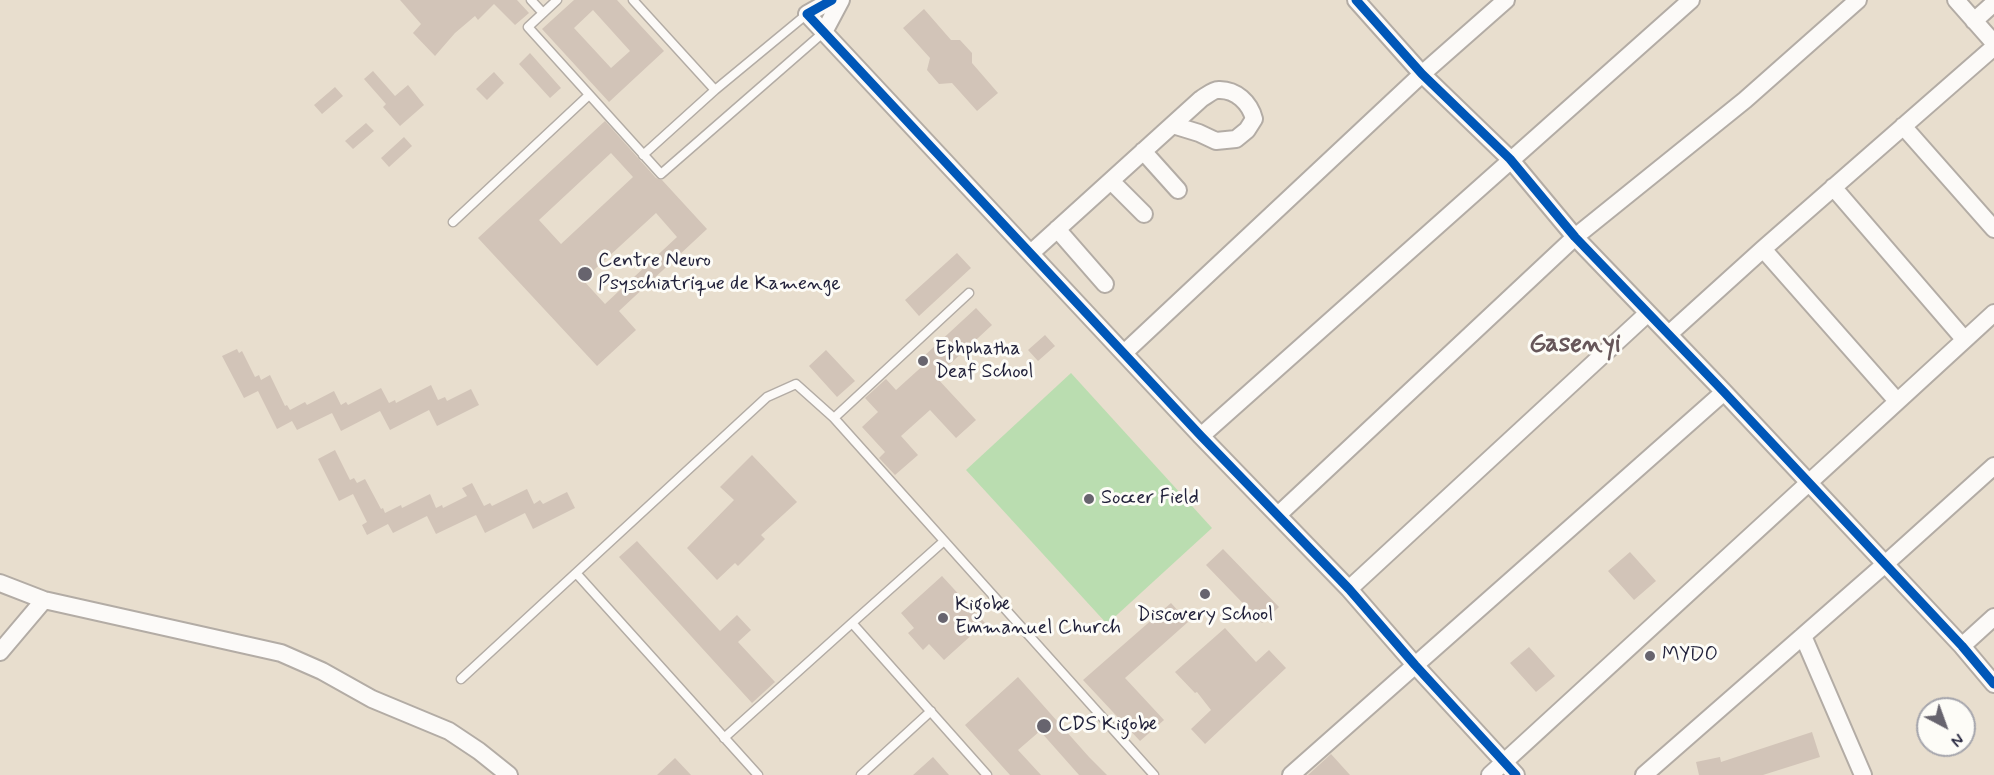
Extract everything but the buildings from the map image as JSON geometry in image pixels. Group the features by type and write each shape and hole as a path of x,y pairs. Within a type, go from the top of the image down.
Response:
{"street":[{"path":"832,0 807,14 1201,436 1349,589 1415,666 1516,775"},
{"path":"824,32 841,0"},
{"path":"1356,0 1422,74 1510,159 1575,237 1724,392 1962,646 1994,684"},
{"path":"1124,353 1422,74 1506,0"},
{"path":"1201,436 1691,0"},
{"path":"1278,515 1575,237 1745,100 1858,0"},
{"path":"1669,334 1994,45 1956,0"},
{"path":"1974,21 1994,3"},
{"path":"1031,253 1173,125"},
{"path":"1903,126 1994,229"},
{"path":"1143,152 1178,190"},
{"path":"1111,181 1144,214"},
{"path":"1833,187 1964,339"},
{"path":"1057,230 1105,284"},
{"path":"1763,249 1897,401"},
{"path":"1490,775 1994,313"},
{"path":"1349,589 1648,314"},
{"path":"1291,775 1724,392"},
{"path":"1644,775 1994,466"},
{"path":"0,583 44,600 282,653 322,671 372,699 449,731 509,775"},
{"path":"0,652 44,600"},
{"path":"1962,646 1994,617"},
{"path":"1803,636 1863,775"}],"lane":[{"path":"531,0 543,14"},
{"path":"557,0 528,27 661,174 824,32"},
{"path":"633,0 715,90"},
{"path":"643,155 715,90 807,14"},
{"path":"453,222 589,95"},
{"path":"834,418 969,293"},
{"path":"461,679 767,397 796,384 834,418 1154,775"},
{"path":"724,738 944,541"},
{"path":"576,573 758,775"},
{"path":"852,623 987,775"},
{"path":"861,775 930,711"}],"green space":[{"name":"Soccer Field","path":"1071,373 1212,528 1107,624 966,470"}],"cycle path":[{"path":"832,0 807,14 1201,436 1349,589 1516,775"},
{"path":"1356,0 1422,74 1510,159 1575,237 1724,392 1962,646 1994,684"}],"place":[{"name":"Centre Neuro Psyschiatrique de Kamenge","path":"585,274"},
{"name":"Ephphatha Deaf School","path":"923,361"},
{"name":"Soccer Field","path":"1089,499"},
{"name":"Discovery School","path":"1205,594"},
{"name":"Kigobe Emmanuel Church","path":"943,618"},
{"name":"MYDO","path":"1650,656"},
{"name":"CDS Kigobe","path":"1044,726"}],"district":[{"name":"Gasenyi","path":"1575,346"}]}
